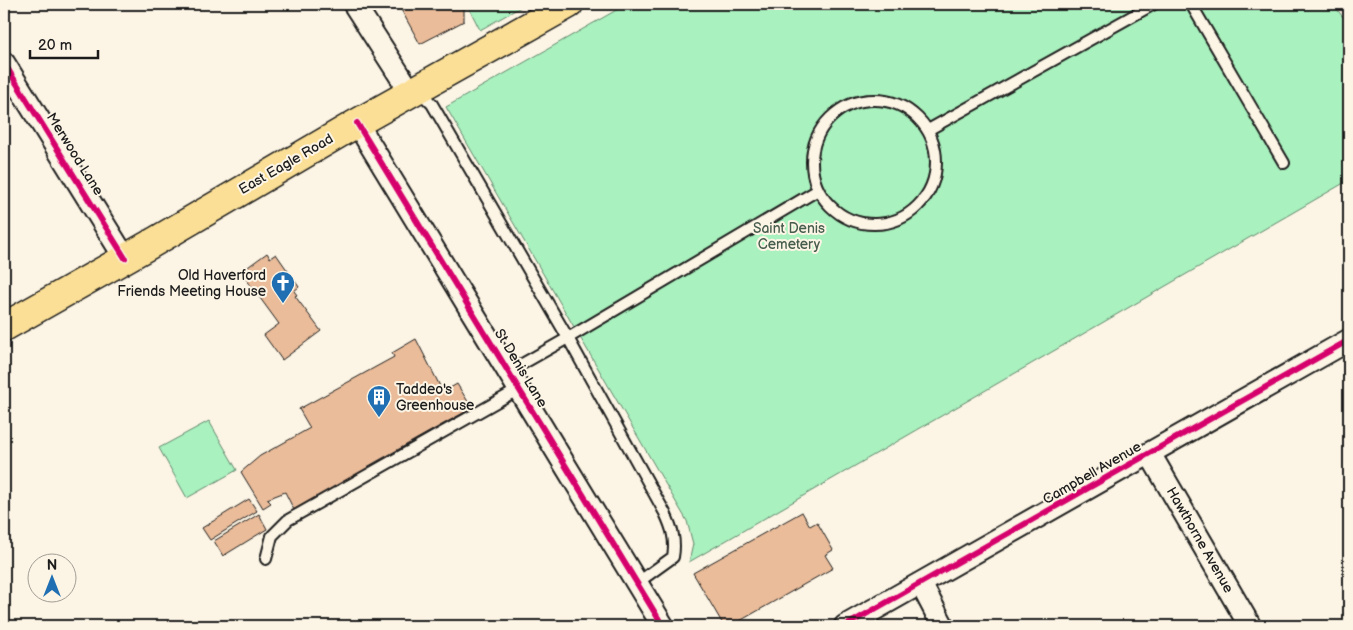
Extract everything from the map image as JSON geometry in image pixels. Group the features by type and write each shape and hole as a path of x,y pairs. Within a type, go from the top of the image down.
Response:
{"main road":[{"name":"East Eagle Road","path":"4,327 149,245 357,123 569,4"}],"street":[{"path":"354,4 411,93"},
{"name":"Merwood Lane","path":"4,63 125,258"},
{"name":"St Denis Lane","path":"357,123 663,626"},
{"name":"Campbell Avenue","path":"845,626 1349,340"},
{"name":"Hawthorne Avenue","path":"1150,454 1250,626"},
{"path":"921,584 943,626"}],"lane":[{"path":"928,130 1154,4"},
{"path":"1191,4 1284,164"},
{"path":"411,93 426,98 432,104 469,165 665,513 672,530 673,557 637,583"},
{"path":"875,99 896,103 914,114 928,130 935,149 936,169 931,188 919,204 904,216 885,223 865,223 846,217 830,206 818,190 812,169 813,148 821,128 835,113 854,103 875,99"},
{"path":"266,559 272,536 288,520 513,380 568,338 818,190"}],"green space":[{"path":"467,4 526,4 480,30"},
{"name":"Saint Denis Cemetery","path":"627,4 1333,4 1349,25 1349,180 689,562 693,544 687,521 446,107"},
{"path":"209,421 237,470 187,498 159,448"}],"building":[{"path":"398,4 464,4 464,21 420,44"},
{"name":"Old Haverford Friends Meeting House","path":"267,253 270,258 276,254 299,287 294,291 297,295 295,296 321,331 282,360 264,335 279,324 241,272"},
{"name":"Taddeo's Greenhouse","path":"416,339 443,392 457,384 472,408 367,467 369,469 294,510 285,492 267,499 271,503 263,508 241,472 260,456 310,428 299,409 394,357 392,353"},
{"path":"249,499 257,511 210,540 202,528"},
{"path":"802,512 810,526 817,522 833,550 825,555 833,568 731,626 724,626 693,573"},
{"path":"259,514 267,529 223,556 214,541"}],"cycle path":[{"path":"4,63 125,258"},
{"path":"357,123 663,626"},
{"path":"845,626 1349,340"}],"place":[{"name":"Old Haverford Friends Meeting House","path":"283,304"},
{"name":"Taddeo's Greenhouse","path":"379,418"}]}
